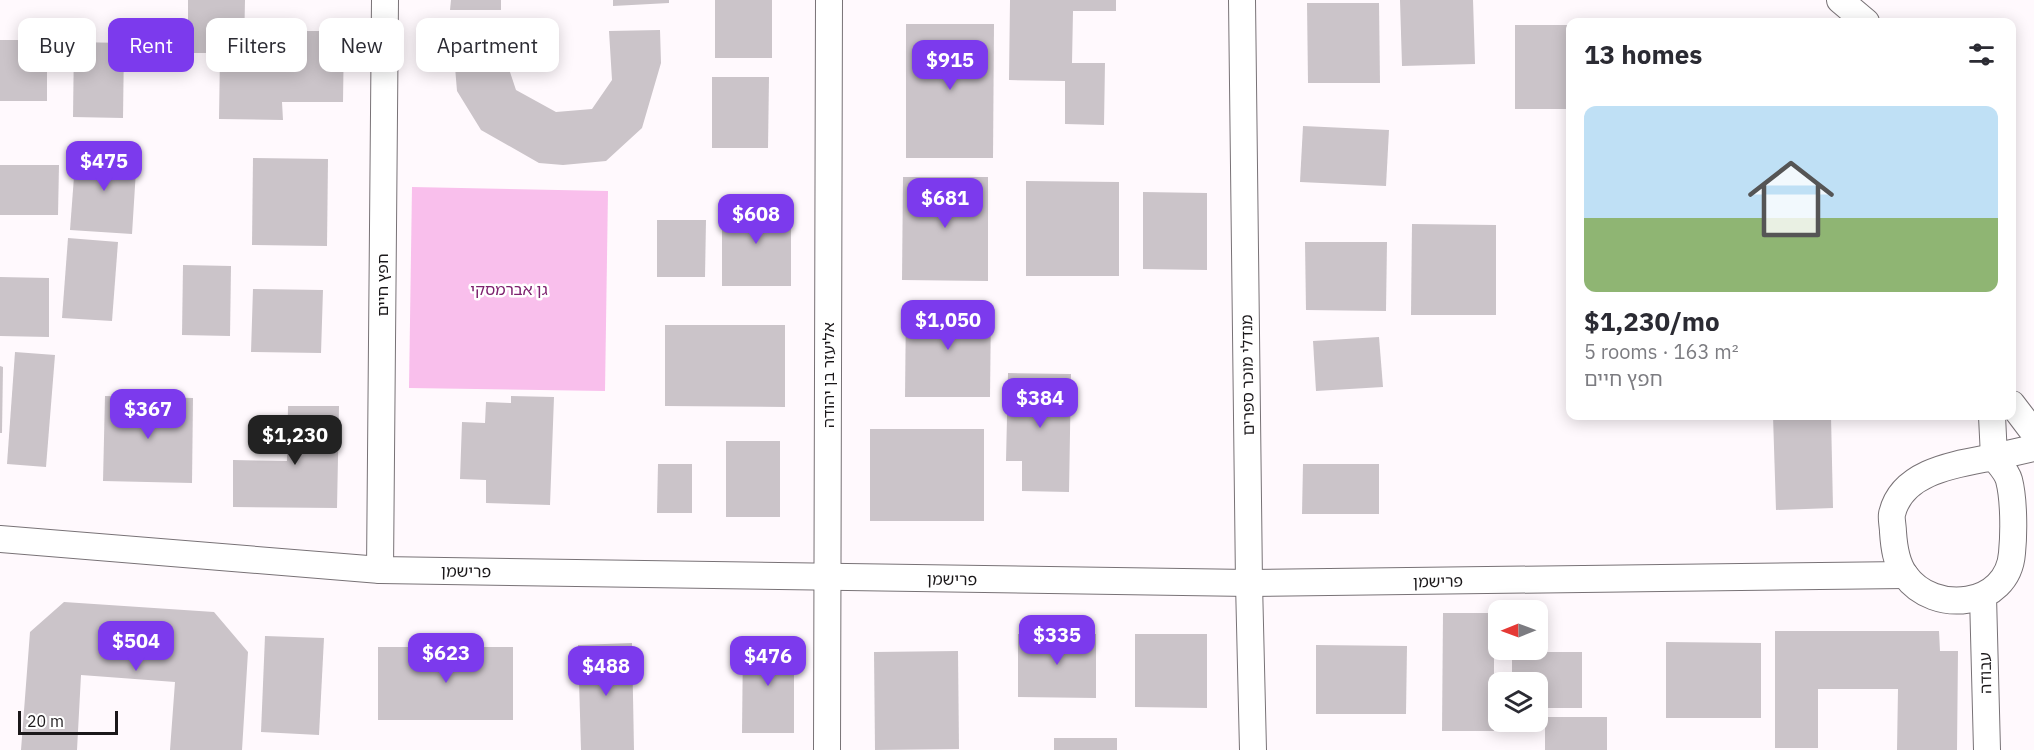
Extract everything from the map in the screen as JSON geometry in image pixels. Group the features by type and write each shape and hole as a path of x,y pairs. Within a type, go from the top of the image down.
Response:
{"street":[{"name":"חפץ חיים","path":"380,570 385,0"},
{"name":"אליעזר בן יהודה","path":"827,750 829,0"},
{"name":"מנדלי מוכר ספרים","path":"1242,0 1249,583 1254,750"},
{"path":"1840,0 1861,18"},
{"path":"2016,409 2034,433"},
{"path":"1992,420 1994,457 2009,478 2011,566 2000,585 1983,596 1962,601 1940,599 1921,591 1905,575 1896,556 1892,514 1902,494 1920,478 1940,468 1994,457 2034,448"},
{"name":"פרישמן","path":"0,539 380,570 1249,583 1905,575"},
{"name":"עבודה","path":"1983,596 1986,750"}],"green space":[{"name":"גן אברמסקי","path":"412,187 608,191 605,391 409,388"}],"building":[{"path":"188,0 245,0 245,18 206,18 206,53 194,53 194,18 188,18"},
{"path":"451,0 501,0 501,10 450,10"},
{"path":"613,0 669,0 669,3 613,6"},
{"path":"715,0 772,0 772,58 715,58"},
{"path":"1010,0 1116,0 1116,11 1073,11 1072,63 1105,63 1104,125 1065,124 1065,81 1009,80"},
{"path":"1400,0 1473,0 1475,64 1402,66"},
{"path":"1307,3 1379,3 1380,83 1308,83"},
{"path":"906,24 994,24 993,158 906,158"},
{"path":"1515,25 1566,25 1566,109 1515,109"},
{"path":"660,30 661,63 642,128 606,161 563,165 539,163 481,130 457,91 455,72 510,72 516,90 556,112 592,109 612,80 609,31"},
{"path":"307,31 319,31 319,72 343,72 343,102 282,102 283,120 219,119 220,72 307,72"},
{"path":"0,40 18,40 18,72 47,72 47,101 0,101"},
{"path":"96,42 108,43 108,72 124,72 123,118 73,117 74,72 96,72"},
{"path":"712,77 769,77 768,148 712,148"},
{"path":"1303,126 1389,130 1386,186 1300,182"},
{"path":"76,150 137,154 132,234 70,230"},
{"path":"253,158 328,159 327,246 252,245"},
{"path":"0,165 59,165 58,215 0,215"},
{"path":"903,177 988,177 988,281 902,280"},
{"path":"1026,181 1119,182 1119,276 1026,276"},
{"path":"1143,192 1207,193 1207,270 1143,269"},
{"path":"722,204 791,205 791,286 722,286"},
{"path":"657,220 706,220 705,277 657,277"},
{"path":"1412,224 1496,225 1496,315 1411,315"},
{"path":"68,238 118,242 112,321 62,318"},
{"path":"1305,242 1387,242 1386,311 1306,310"},
{"path":"183,265 231,266 230,336 182,335"},
{"path":"0,277 49,278 49,337 0,336"},
{"path":"253,289 323,290 321,353 251,352"},
{"path":"906,305 991,305 990,397 905,397"},
{"path":"665,325 785,325 785,407 665,406"},
{"path":"1379,337 1383,387 1316,391 1313,341"},
{"path":"15,352 55,355 46,467 7,464"},
{"path":"0,366 3,367 2,433 0,433"},
{"path":"1008,373 1071,374 1069,492 1022,491 1022,461 1006,461"},
{"path":"105,396 193,398 192,483 103,481"},
{"path":"511,396 554,397 550,505 486,503 486,480 460,479 462,422 485,423 486,402 511,403"},
{"path":"288,406 339,406 337,508 233,507 233,460 287,461"},
{"path":"1773,420 1831,420 1833,508 1776,510"},
{"path":"870,429 984,429 984,521 870,521"},
{"path":"726,441 780,441 780,517 726,517"},
{"path":"658,464 692,464 692,513 657,513"},
{"path":"1303,464 1379,464 1379,514 1302,514"},
{"path":"64,602 214,612 248,652 242,750 170,750 175,682 81,675 77,750 21,750 30,632"},
{"path":"1443,613 1488,613 1488,660 1494,660 1494,672 1488,672 1488,731 1442,731"},
{"path":"1775,631 1939,631 1940,651 1958,651 1957,750 1897,750 1898,689 1818,689 1818,748 1775,748"},
{"path":"1018,634 1096,634 1096,698 1018,697"},
{"path":"1135,634 1207,634 1207,708 1135,707"},
{"path":"265,636 324,638 319,735 261,732"},
{"path":"743,641 794,641 794,733 742,733"},
{"path":"1666,642 1761,643 1761,718 1666,718"},
{"path":"632,643 634,750 581,750 578,645"},
{"path":"1316,645 1407,646 1406,714 1316,714"},
{"path":"378,647 513,647 513,720 378,720"},
{"path":"958,651 959,749 875,750 874,652"},
{"path":"1548,652 1582,652 1582,708 1548,708 1548,672 1512,672 1512,660 1548,660"},
{"path":"1548,717 1607,717 1607,750 1545,750"},
{"path":"1054,738 1117,738 1117,750 1054,750"}]}
